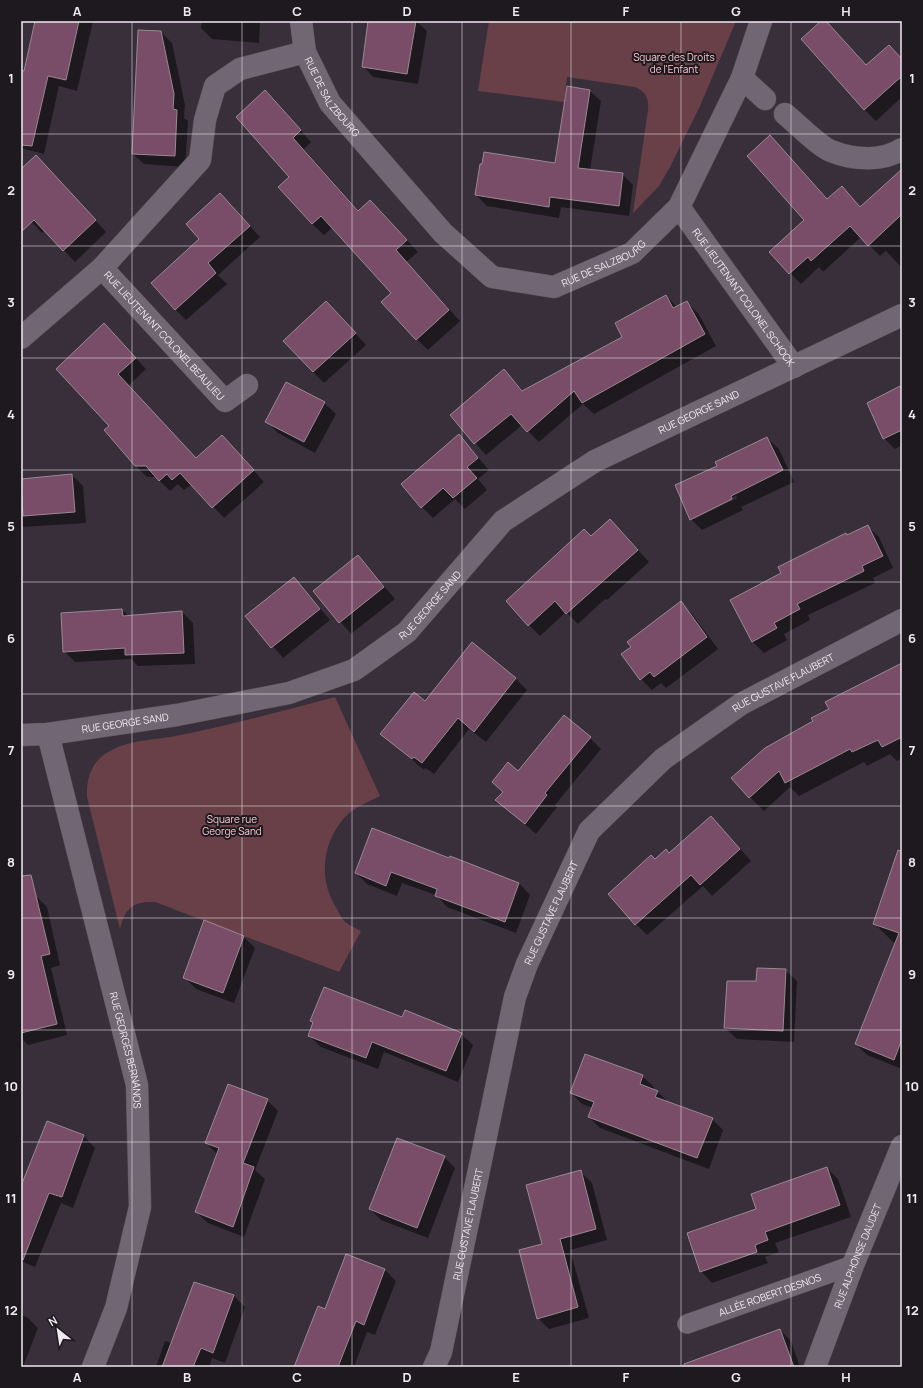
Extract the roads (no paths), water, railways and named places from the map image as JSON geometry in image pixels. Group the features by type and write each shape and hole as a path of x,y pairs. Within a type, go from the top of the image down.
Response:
{"street":[{"name":"RUE DE SALZBOURG","path":"301,21 305,52 330,103 443,233 492,278 554,287 632,253 679,207 742,78 761,21"},
{"name":"RUE LIEUTENANT COLONEL BEAULIEU","path":"22,335 102,268 200,160 205,120 215,86 240,69 305,52"},
{"path":"742,78 764,99"},
{"path":"785,114 830,151 862,159 892,156 902,149"},
{"name":"RUE LIEUTENANT COLONEL SCHOCK","path":"679,207 794,367 902,316"},
{"name":"RUE LIEUTENANT COLONEL BEAULIEU","path":"102,268 225,401 247,385"},
{"name":"RUE GEORGE SAND","path":"21,735 48,734 177,715 290,693 354,670 407,632 503,521 595,461 794,367"},
{"name":"RUE GUSTAVE FLAUBERT","path":"434,1367 441,1352 515,997 527,964 590,831 664,759 741,704 902,620"},
{"name":"RUE GEORGES BERNANOS","path":"48,734 137,1085 140,1207 116,1308 93,1367"},
{"name":"RUE ALPHONSE DAUDET","path":"815,1367 853,1265 902,1146"}],"lane":[{"name":"ALLÉE ROBERT DESNOS","path":"687,1324 853,1265"}],"park label":[{"name":"Square des Droits de l'Enfant","path":"674,62"},
{"name":"Square rue George Sand","path":"232,824"}]}
